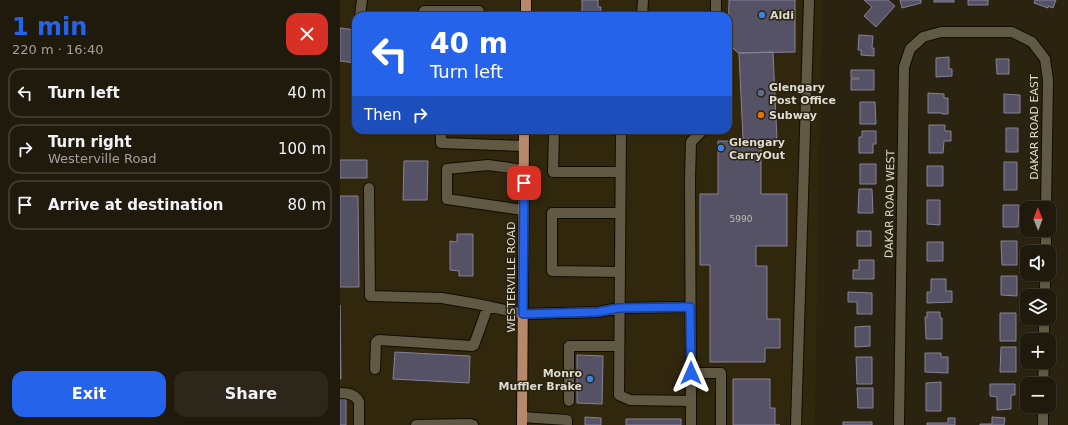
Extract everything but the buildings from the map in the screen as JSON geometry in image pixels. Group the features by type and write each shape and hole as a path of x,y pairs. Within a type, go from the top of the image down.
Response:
{"main road":[{"path":"526,0 526,12"},
{"name":"WESTERVILLE ROAD","path":"522,421 524,134"}],"street":[{"path":"360,12 362,0"},
{"path":"424,0 424,12"},
{"path":"642,12 643,0"},
{"path":"716,0 716,12"},
{"path":"796,425 809,0"},
{"path":"452,12 479,12"},
{"name":"DAKAR ROAD WEST","path":"899,425 904,67 910,50 923,37 941,32 970,32"},
{"name":"DAKAR ROAD EAST","path":"970,32 1012,32 1032,42 1044,59 1048,80 1046,201"},
{"path":"441,134 441,143 524,146"},
{"path":"554,134 553,172 620,172"},
{"path":"621,134 619,395 630,400 691,401"},
{"path":"691,425 690,180 692,142 699,134"},
{"path":"523,210 447,199 447,169 488,165 524,170"},
{"path":"369,188 370,296 442,298 523,314 598,312 619,308 690,307"},
{"path":"620,213 552,213 552,271 620,272"},
{"path":"375,369 376,342 379,340 474,345 488,306"},
{"path":"569,401 570,346 619,346"},
{"path":"691,373 722,373 721,425"},
{"path":"340,393 354,395 358,399 359,425"},
{"path":"1043,413 1043,425"},
{"path":"522,421 567,420 567,425"},
{"path":"416,425 473,425"}],"shaded area":[{"path":"340,0 822,0 815,425 340,425"}],"place":[{"name":"Aldi","path":"762,15"},
{"name":"Glengary Post Office","path":"761,93"},
{"name":"Subway","path":"761,115"},
{"name":"Glengary CarryOut","path":"721,148"},
{"name":"Monro Muffler Brake","path":"590,379"}],"route":[{"path":"524,183 523,314 598,312 619,308 690,307 691,373"}]}
